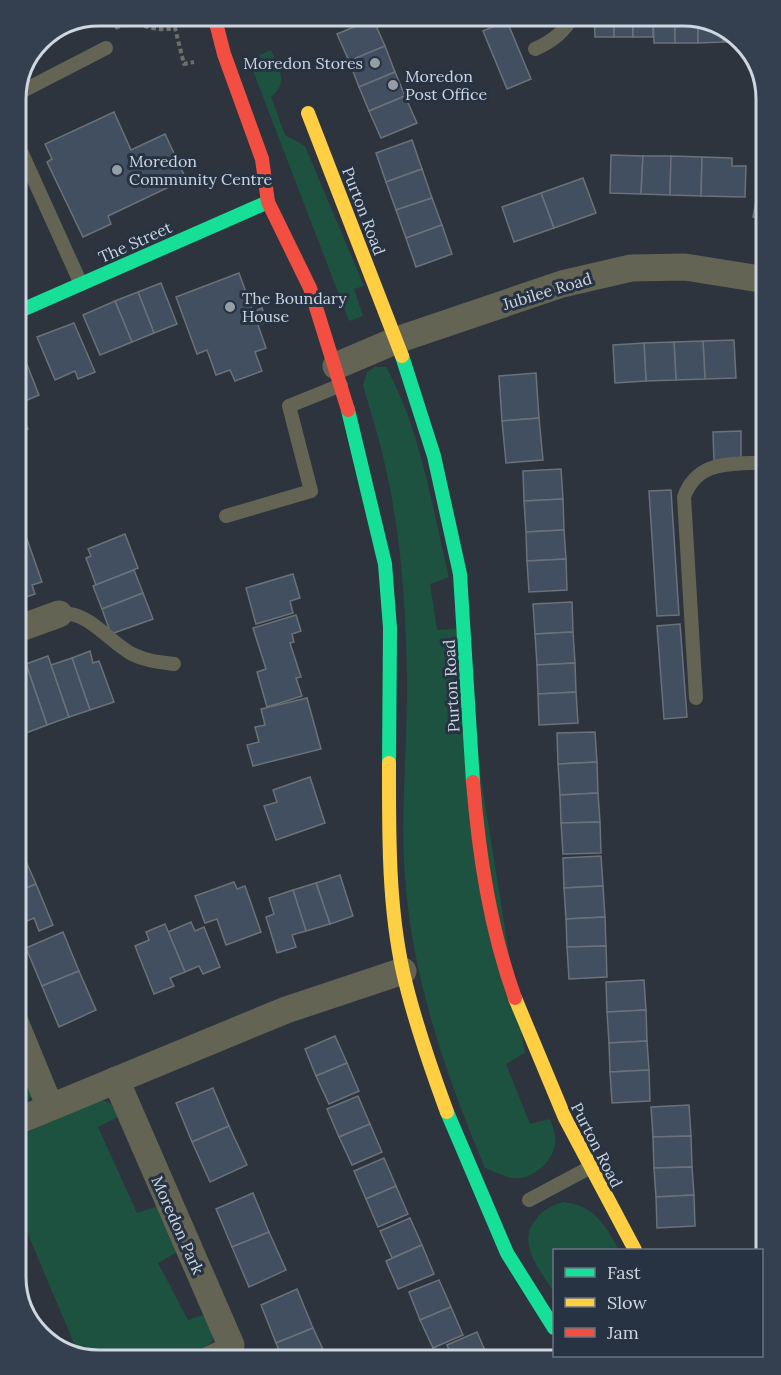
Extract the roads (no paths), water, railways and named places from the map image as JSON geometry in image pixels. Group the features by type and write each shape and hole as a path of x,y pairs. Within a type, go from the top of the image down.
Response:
{"street":[{"path":"217,25 224,54 262,159 268,202 310,288 339,375 366,476 385,564 390,628 389,846 394,919 403,971 425,1052 457,1141 507,1253 553,1325"},
{"name":"Purton Road","path":"308,113 397,340 429,439 461,576 473,789 484,883 516,1000 555,1097 589,1168 634,1249"},
{"name":"The Street","path":"26,308 268,202"},
{"name":"Jubilee Road","path":"339,375 397,340 562,284 631,268 685,267 756,278"},
{"path":"26,626 59,614"},
{"path":"25,1118 286,1010 403,971"},
{"path":"25,1047 50,1107"},
{"name":"Moredon Park","path":"116,1080 231,1345 228,1349"}],"lane":[{"path":"535,49 551,42 564,32 568,26"},
{"path":"26,89 106,48"},
{"path":"26,162 81,284"},
{"path":"226,516 310,491 289,406 339,375"},
{"path":"696,698 684,497 696,474 711,468 756,463"},
{"path":"59,614 67,612 86,620 131,653 151,662 174,664"},
{"path":"529,1200 589,1168"}],"place":[{"name":"Moredon Stores","path":"375,63"},
{"name":"Moredon Post Office","path":"393,85"},
{"name":"Moredon Community Centre","path":"117,170"},
{"name":"The Boundary House","path":"230,307"}]}
